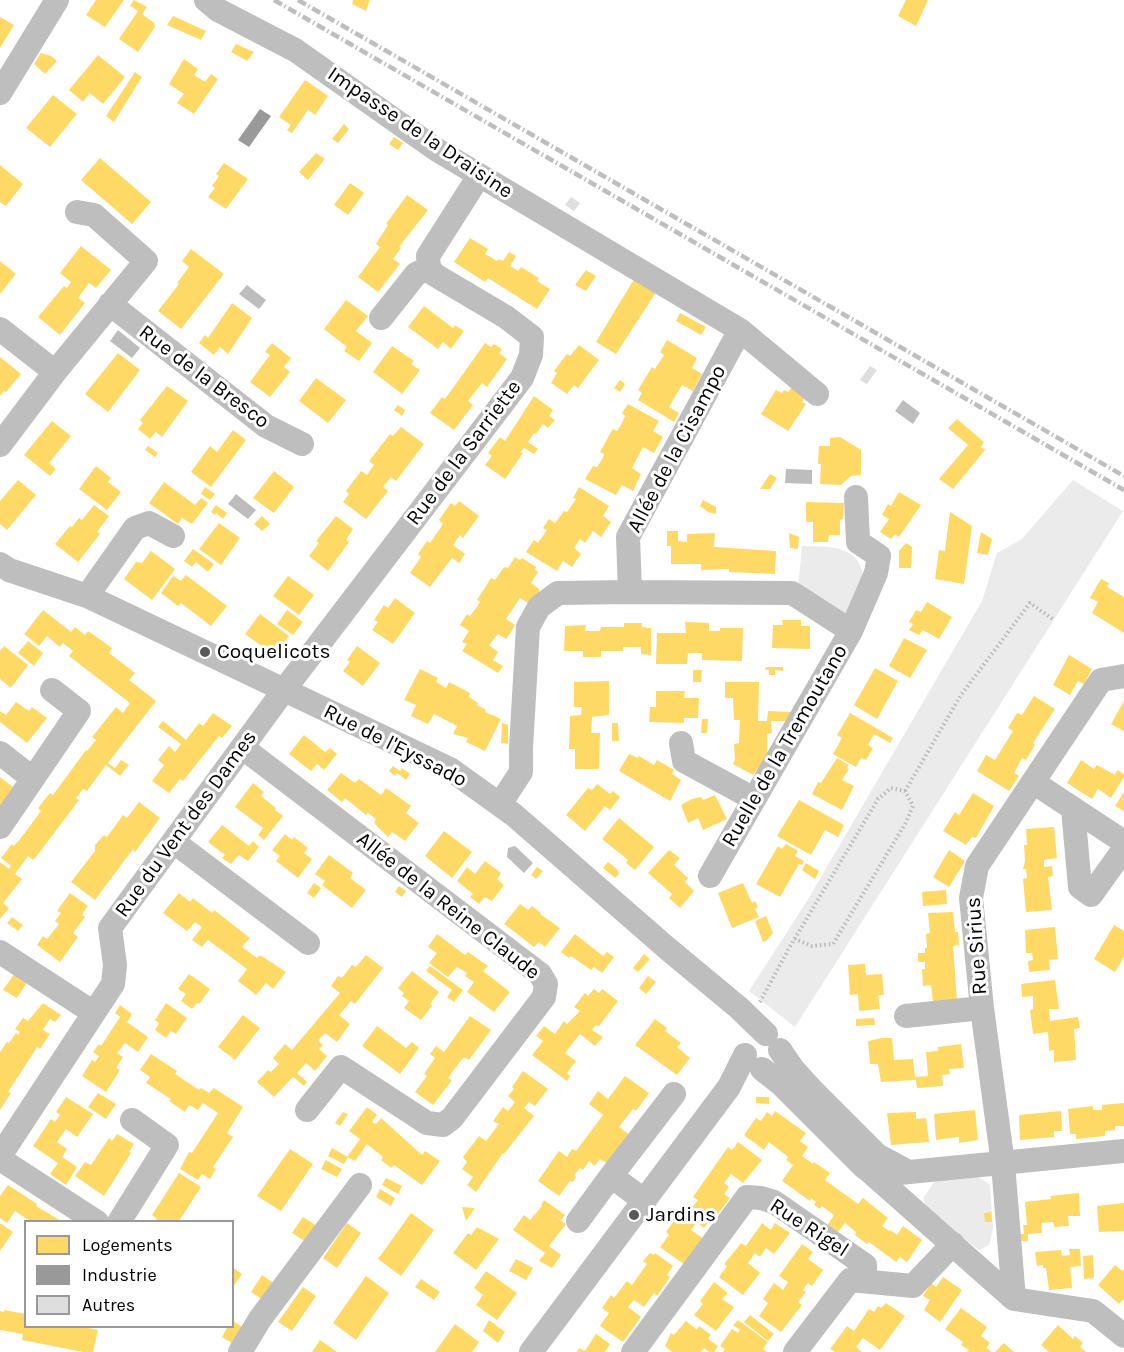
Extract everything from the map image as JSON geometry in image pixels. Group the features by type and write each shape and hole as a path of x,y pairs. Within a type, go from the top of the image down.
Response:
{"street":[{"path":"0,93 57,0"},
{"name":"Impasse de la Draisine","path":"206,0 218,10 295,50 437,150 479,176 740,330 817,394"},
{"path":"381,318 416,274 429,268 428,256 479,176"},
{"path":"0,445 55,372 146,261 94,215 77,212"},
{"name":"Rue de la Sarriette","path":"284,690 522,378 531,355 532,337 506,317 435,276 429,268"},
{"name":"Rue de la Bresco","path":"110,304 266,426 302,444"},
{"path":"0,329 55,372"},
{"name":"Allée de la Cisampo","path":"630,592 628,537 740,330"},
{"path":"851,631 876,573 879,556 858,542 856,497"},
{"path":"87,596 135,528 148,523 173,536"},
{"name":"Rue de l'Eyssado","path":"3,572 87,596 450,769 514,814 756,1042"},
{"path":"500,804 521,772 528,627 539,607 558,593 630,592"},
{"name":"Ruelle de la Tremoutano","path":"630,592 792,593 851,631 710,876"},
{"name":"Rue Sirius","path":"1014,1299 1003,1164 982,1008 971,898 977,866 1101,680 1124,676"},
{"path":"0,827 79,711 52,690"},
{"name":"Rue du Vent des Dames","path":"94,1013 113,984 116,965 110,928 284,690"},
{"path":"681,743 684,761 754,799"},
{"name":"Allée de la Reine Claude","path":"243,748 540,974 546,984 544,997 452,1118 443,1125 427,1123 341,1067 307,1110"},
{"path":"0,753 32,778"},
{"path":"1033,782 1124,842"},
{"path":"1073,809 1080,887 1091,895 1124,849"},
{"path":"174,842 308,944"},
{"path":"0,952 94,1013 0,1158 95,1220"},
{"path":"906,1016 982,1008"},
{"path":"531,1352 729,1087 756,1042"},
{"path":"756,1042 781,1084 865,1168 1014,1299 1094,1311 1124,1336"},
{"path":"756,1042 793,1069 877,1155 907,1172"},
{"path":"578,1221 674,1094"},
{"path":"120,1220 167,1145 132,1120"},
{"path":"865,1168 889,1174 1124,1151"},
{"path":"918,1214 920,1192 936,1170"},
{"path":"611,1176 645,1201"},
{"path":"240,1352 260,1319 360,1185"},
{"name":"Rue Rigel","path":"633,1352 747,1197 774,1202 865,1265 865,1281 850,1280 795,1352"},
{"path":"865,1281 914,1286 953,1244"}],"path":[{"path":"905,791 961,695 1030,603 1054,620"},
{"path":"756,1042 761,1001 795,939 878,799 891,788 905,791 913,806 905,824 833,944 812,946 795,939"}],"shaded area":[{"path":"247,285 266,300 259,309 239,294"},
{"path":"118,330 140,348 132,358 110,341"},
{"path":"903,400 920,413 913,424 895,411"},
{"path":"786,469 812,470 812,484 785,483"},
{"path":"1073,480 1123,511 795,1027 749,991 807,901 982,601 997,553 1022,539"},
{"path":"236,494 256,510 248,519 228,504"},
{"path":"802,546 842,550 857,560 861,568 863,583 848,615 798,589"},
{"path":"515,846 533,863 524,873 507,857 508,848"},
{"path":"973,1173 990,1185 993,1229 989,1245 979,1250 928,1211 923,1198 935,1181"}],"building: Logements":[{"path":"96,0 124,0 105,27 86,15"},
{"path":"134,0 147,7 142,14 154,23 155,27 138,52 119,39 138,11 130,6"},
{"path":"353,0 370,0 366,11 352,4"},
{"path":"906,0 928,0 916,26 898,16"},
{"path":"173,16 206,31 201,40 167,25"},
{"path":"0,17 14,25 0,48"},
{"path":"236,44 254,52 247,61 231,52"},
{"path":"41,53 57,61 45,74 34,64"},
{"path":"98,55 125,77 103,104 90,93 83,102 69,90"},
{"path":"184,59 198,69 194,75 205,82 211,74 218,79 194,114 177,103 184,94 169,84"},
{"path":"135,72 142,77 114,122 106,116"},
{"path":"305,80 328,96 315,115 308,110 292,133 287,130 291,125 279,117"},
{"path":"53,95 77,114 50,147 26,128"},
{"path":"344,124 349,129 338,143 332,139"},
{"path":"394,137 403,143 398,150 389,144"},
{"path":"316,153 325,159 308,180 299,172"},
{"path":"100,158 151,202 132,224 81,180"},
{"path":"224,163 248,179 226,209 208,197 215,188 212,186 219,176 216,174"},
{"path":"0,165 23,184 6,206 0,202"},
{"path":"350,183 364,193 348,215 334,205"},
{"path":"407,195 428,210 399,247 401,248 393,259 400,264 378,292 358,277 380,247 376,244 388,225 386,224"},
{"path":"470,238 488,249 485,254 497,261 499,259 503,261 509,252 516,256 510,266 518,271 521,267 539,278 537,281 550,289 537,309 488,278 485,282 454,262"},
{"path":"81,246 111,270 96,288 89,283 78,298 85,303 60,335 38,317 64,286 67,288 71,282 60,273"},
{"path":"191,249 224,274 181,329 158,311 189,267 182,261"},
{"path":"0,261 16,274 0,294"},
{"path":"586,270 596,276 586,291 575,285"},
{"path":"636,276 658,289 616,354 596,342"},
{"path":"346,300 368,316 356,331 372,343 359,361 344,351 347,347 324,329"},
{"path":"232,303 252,318 228,354 220,347 214,355 199,343 205,335 208,338"},
{"path":"424,306 453,328 455,325 464,331 451,349 443,342 438,349 408,327"},
{"path":"680,313 706,327 701,335 676,321"},
{"path":"667,340 697,358 692,368 702,374 693,391 682,385 669,407 679,413 674,422 638,400 642,393 638,390 652,367 655,369 664,355 660,352"},
{"path":"272,343 291,358 284,367 290,372 270,397 250,382 270,355 265,352"},
{"path":"485,343 491,347 494,344 502,349 499,353 507,359 487,387 482,383 468,401 473,405 454,430 430,413 442,397 445,399"},
{"path":"579,345 599,360 578,388 574,385 567,394 551,383 557,373 554,371 567,354 570,356"},
{"path":"392,346 414,361 411,364 420,370 402,394 373,372"},
{"path":"118,353 140,370 108,412 85,394"},
{"path":"0,357 21,374 0,396"},
{"path":"316,378 346,400 328,423 299,401"},
{"path":"620,380 625,384 620,392 614,388"},
{"path":"167,386 188,401 162,437 156,432 150,439 138,429 143,423 140,420"},
{"path":"793,386 807,394 802,402 806,404 788,431 761,414 776,390 782,393 784,390 788,392"},
{"path":"534,396 553,410 549,416 555,420 548,428 543,424 536,434 534,433 528,442 538,449 534,454 524,448 505,479 485,465 492,456 488,453 500,437 505,441"},
{"path":"628,404 659,421 653,431 663,437 654,453 643,447 632,468 641,474 633,491 622,485 616,495 585,479 593,466 597,467 603,458 604,454 600,452 613,429 617,431 621,425 625,416 622,413"},
{"path":"398,405 405,410 402,416 394,410"},
{"path":"957,419 984,442 981,447 985,450 953,489 939,479 968,445 948,428"},
{"path":"52,421 71,436 49,463 56,469 50,476 24,455"},
{"path":"401,427 424,444 396,481 391,477 383,487 388,491 366,519 343,502 349,494 346,491 361,471 367,475 374,465 369,461 390,434 393,436"},
{"path":"233,430 246,440 211,487 191,472 210,446 217,452"},
{"path":"840,437 861,450 861,475 851,476 841,485 820,484 819,446 830,446 830,438"},
{"path":"148,446 158,453 155,457 145,450"},
{"path":"96,466 111,478 108,482 121,492 107,510 79,489"},
{"path":"274,471 294,487 274,513 253,498"},
{"path":"770,474 777,478 770,489 760,489"},
{"path":"18,480 36,495 7,530 0,524 0,501"},
{"path":"164,482 195,505 201,498 208,503 192,524 182,518 178,524 149,503"},
{"path":"205,487 215,494 210,500 201,494"},
{"path":"579,487 609,506 603,516 611,522 601,537 593,531 585,543 580,539 574,548 581,554 572,567 563,561 557,571 526,552 534,540 538,543 547,530 543,528 549,519 555,523 564,511 567,512 576,499 573,498"},
{"path":"899,492 921,505 899,537 895,534 891,539 880,532 889,519 882,515 888,504 891,506"},
{"path":"703,500 716,507 716,514 700,506"},
{"path":"459,501 479,516 463,538 460,535 453,545 465,554 459,563 452,558 430,587 410,573 421,557 418,554 427,541 430,543 443,524 439,520 451,503 455,506"},
{"path":"806,502 844,503 843,519 840,520 840,535 829,535 828,542 813,542 813,522 806,522"},
{"path":"94,505 109,516 97,532 100,534 78,562 55,544 79,518 82,520"},
{"path":"216,505 227,513 223,519 211,512"},
{"path":"950,512 972,526 964,584 935,579 939,550 945,551"},
{"path":"262,516 270,524 262,531 254,524"},
{"path":"336,516 353,529 346,540 349,542 328,571 309,556 319,543 316,541"},
{"path":"219,523 240,538 221,565 199,549"},
{"path":"667,531 678,531 678,541 687,542 687,534 715,533 714,547 776,551 775,574 729,572 729,569 701,570 701,564 671,564 671,546 667,546"},
{"path":"981,532 992,539 988,555 977,553"},
{"path":"789,533 799,537 798,549 790,548"},
{"path":"906,543 912,547 911,568 899,568 899,551"},
{"path":"193,549 214,564 208,572 196,562 192,567 184,561"},
{"path":"151,551 175,569 152,600 124,579 136,562 142,563"},
{"path":"515,557 520,560 522,558 536,567 535,570 538,572 531,583 539,589 540,593 531,605 520,598 506,619 515,625 511,632 506,639 498,634 489,645 498,652 493,660 503,666 498,673 462,651 467,644 462,642 469,631 460,625 467,614 470,616 480,602 477,600 491,578 495,580 504,567 508,568"},
{"path":"186,575 227,606 211,626 181,603 178,606 161,593 173,576 181,581"},
{"path":"288,576 314,595 299,615 273,596"},
{"path":"1101,579 1109,583 1107,587 1124,597 1124,633 1092,613 1098,602 1090,598"},
{"path":"395,598 415,613 393,644 372,630 378,622 374,620 384,605 388,608"},
{"path":"927,602 952,617 939,639 923,630 919,635 909,630 913,624 909,622 916,610 921,612"},
{"path":"43,610 71,632 75,627 85,635 88,631 112,648 109,653 135,673 129,680 156,701 108,763 115,768 121,760 129,765 120,776 106,765 87,791 83,789 76,798 79,800 36,857 33,860 28,856 15,874 22,879 3,903 9,908 0,919 0,862 9,869 11,866 1,858 12,844 14,846 21,838 41,811 38,808 50,793 53,795 96,740 92,737 116,707 123,713 130,703 69,656 73,651 63,643 60,647 47,636 39,646 24,634"},
{"path":"287,610 303,622 293,635 277,624"},
{"path":"260,614 289,636 278,658 245,634"},
{"path":"782,620 801,620 801,626 810,626 810,649 772,648 773,625 783,625"},
{"path":"685,622 709,623 709,631 720,631 720,628 743,628 742,661 702,660 702,653 688,653 687,664 656,664 657,633 686,633"},
{"path":"624,623 642,623 642,627 651,628 651,655 641,654 641,647 623,647 623,651 601,651 601,657 583,657 583,651 564,651 565,626 586,625 585,631 600,631 601,627 624,627"},
{"path":"904,638 927,650 910,678 889,666"},
{"path":"28,641 43,653 34,666 18,653"},
{"path":"4,646 28,665 11,688 0,679 0,651"},
{"path":"357,646 380,663 363,686 343,671 350,662 347,660"},
{"path":"1069,655 1092,669 1084,684 1078,681 1070,695 1053,685"},
{"path":"766,667 783,667 783,671 775,670 775,675 769,675 769,670 765,670"},
{"path":"875,668 898,681 877,719 854,705"},
{"path":"420,669 438,678 436,682 446,688 449,682 470,693 469,697 486,710 485,712 501,719 485,751 466,742 468,738 453,734 457,726 434,714 428,724 411,716 416,705 404,700"},
{"path":"693,670 702,670 701,682 693,682"},
{"path":"609,681 609,715 592,717 591,733 600,733 599,769 575,769 575,749 569,749 570,716 581,715 582,707 574,707 574,682"},
{"path":"725,682 759,682 758,721 767,721 768,711 791,712 790,721 771,721 772,733 767,734 767,756 753,775 733,764 734,744 739,743 740,720 734,720 733,698 725,698"},
{"path":"656,691 685,691 684,698 699,698 698,718 684,718 684,723 649,722 650,707 656,707"},
{"path":"1034,696 1055,709 1033,743 1035,745 1026,760 1022,758 1014,773 1019,776 1009,791 977,771 986,755 995,760 1013,731 1008,728 1017,713 1022,715"},
{"path":"1124,701 1124,731 1111,724"},
{"path":"16,702 29,711 32,707 47,718 27,743 0,722 0,711 6,715"},
{"path":"213,713 232,726 222,738 219,736 183,781 180,779 169,793 152,781 164,765 158,760 169,746 175,752 181,744 158,727 163,721 186,740 199,723 203,726"},
{"path":"850,713 893,738 890,743 874,734 868,745 873,748 866,760 861,758 856,767 833,754 842,738 837,735"},
{"path":"702,719 708,719 707,733 701,733"},
{"path":"502,723 508,725 508,744 501,743"},
{"path":"612,723 618,723 619,741 612,741"},
{"path":"304,735 325,752 330,748 337,754 324,770 317,764 311,771 289,754"},
{"path":"629,754 638,758 639,756 654,765 657,760 674,770 672,774 681,780 670,801 619,771"},
{"path":"837,758 849,765 842,780 854,786 842,810 812,794 818,782 821,783"},
{"path":"1081,760 1094,769 1097,765 1115,775 1117,770 1124,774 1111,798 1098,789 1092,799 1067,783"},
{"path":"393,766 400,771 402,768 410,774 406,780 397,773 395,776 389,771"},
{"path":"341,773 355,783 359,779 381,795 386,788 411,806 406,813 419,823 405,841 392,832 388,837 374,823 376,819 368,813 366,815 345,798 342,802 327,790"},
{"path":"0,777 18,791 0,811"},
{"path":"253,783 264,792 261,796 283,816 264,840 258,835 263,828 235,807"},
{"path":"597,784 610,794 613,791 620,797 610,810 605,806 585,831 566,815 588,788 592,790"},
{"path":"1124,792 1124,811 1115,806"},
{"path":"973,793 994,806 976,838 972,837 966,845 943,831 955,812 959,815"},
{"path":"715,795 727,819 703,830 698,818 688,823 681,805 692,799 701,797 703,800"},
{"path":"799,800 844,825 838,837 825,830 811,855 777,836"},
{"path":"139,802 160,818 135,852 133,849 95,900 71,882 95,851 95,845 104,835 107,837 123,815 127,818"},
{"path":"619,818 654,847 635,870 626,863 628,860 602,839"},
{"path":"222,825 249,846 253,841 259,847 248,861 239,855 231,864 222,858 225,855 208,842"},
{"path":"1054,827 1057,858 1044,860 1044,867 1052,866 1053,876 1048,877 1052,910 1026,912 1023,879 1027,878 1026,869 1023,869 1024,845 1027,845 1026,829"},
{"path":"444,831 472,852 452,878 425,856"},
{"path":"285,834 292,840 294,837 308,848 304,853 312,859 298,878 276,861 280,856 272,850"},
{"path":"786,844 798,851 795,856 804,861 802,865 799,864 780,897 756,884 778,846 782,849"},
{"path":"669,850 680,858 674,865 688,878 685,882 694,891 680,908 669,898 672,894 648,873"},
{"path":"949,850 965,861 949,887 933,877"},
{"path":"329,855 353,873 350,878 366,890 352,908 322,885 325,881 315,874"},
{"path":"485,861 501,873 497,879 504,885 492,901 485,897 479,904 470,897 473,894 457,881 467,867 475,874"},
{"path":"608,862 617,869 619,874 615,878 603,868"},
{"path":"806,863 819,871 815,879 802,870"},
{"path":"537,867 543,871 536,879 531,875"},
{"path":"314,883 321,888 314,898 307,893"},
{"path":"743,883 752,903 755,901 758,907 755,909 759,917 732,928 718,893"},
{"path":"399,886 406,891 402,897 395,892"},
{"path":"946,890 947,904 923,906 922,892"},
{"path":"70,893 88,906 82,914 85,917 73,933 78,937 60,962 37,945 43,936 47,939 59,924 55,921 61,913 57,911"},
{"path":"179,893 190,902 193,898 212,913 214,910 250,938 242,947 257,958 260,955 286,972 273,989 266,983 256,995 238,981 247,969 208,940 202,947 192,940 202,927 195,922 187,931 163,913"},
{"path":"520,904 528,910 532,906 560,928 545,947 539,942 534,947 504,924"},
{"path":"953,912 959,945 953,946 957,1000 933,1002 931,985 923,986 922,969 925,969 925,962 918,962 918,953 925,953 925,948 927,948 926,934 930,933 928,913"},
{"path":"766,916 773,933 763,942 755,921"},
{"path":"12,917 23,925 18,931 7,923"},
{"path":"1114,925 1124,931 1124,957 1115,972 1094,959"},
{"path":"1055,927 1058,959 1049,960 1050,970 1029,972 1028,961 1033,960 1032,953 1026,953 1025,930"},
{"path":"437,934 465,955 468,952 488,966 483,971 510,992 494,1012 467,992 474,982 465,976 467,973 457,967 448,977 429,963 437,953 428,947"},
{"path":"575,934 603,956 607,952 614,957 602,973 594,967 591,970 561,952"},
{"path":"644,954 650,959 638,972 633,968"},
{"path":"366,955 383,968 355,1004 351,1001 339,1015 350,1024 337,1042 325,1033 318,1041 323,1045 319,1049 327,1056 315,1071 306,1063 297,1073 307,1082 304,1086 293,1077 274,1097 257,1082 268,1070 271,1072 279,1064 273,1058 285,1044 292,1050 340,993 331,986 338,976 342,978 352,965 356,967"},
{"path":"865,964 866,975 882,974 884,995 878,995 880,1009 859,1011 858,994 850,995 848,965"},
{"path":"430,966 463,990 454,1002 447,997 452,990 426,971"},
{"path":"412,971 439,992 421,1020 404,1008 409,1001 402,996 404,993 398,988"},
{"path":"15,973 28,981 17,998 3,990"},
{"path":"189,974 210,989 199,1004 197,1003 192,1009 181,1001 186,994 178,989"},
{"path":"648,976 656,982 646,994 639,988"},
{"path":"1055,980 1059,1009 1049,1009 1050,1021 1078,1017 1080,1028 1074,1029 1076,1060 1054,1062 1054,1050 1049,1051 1048,1032 1033,1034 1030,1010 1033,1009 1033,996 1022,997 1021,984"},
{"path":"594,989 599,993 602,989 618,1001 599,1026 596,1025 592,1030 603,1037 595,1046 580,1034 565,1053 576,1061 567,1073 570,1076 567,1081 532,1055 543,1041 536,1036 544,1026 555,1034 564,1021 567,1024 580,1011 574,1007 585,993 588,996"},
{"path":"43,1003 61,1015 55,1022 50,1019 43,1030 50,1034 40,1049 37,1047 8,1092 11,1093 0,1110 0,1052 16,1033 18,1035 20,1032 15,1029 23,1018 28,1021"},
{"path":"166,1003 187,1018 176,1034 171,1031 166,1038 155,1030 159,1023 155,1020"},
{"path":"120,1005 132,1014 127,1022 148,1037 138,1052 125,1043 117,1053 123,1057 116,1068 120,1070 106,1092 82,1076 92,1060 95,1062 99,1056 93,1052 99,1044 101,1046 120,1017 115,1013"},
{"path":"243,1015 260,1028 235,1060 218,1047"},
{"path":"470,1016 491,1030 469,1060 464,1057 459,1063 448,1078 452,1080 433,1105 415,1092 427,1076 424,1074 435,1058 430,1054 436,1046 444,1052"},
{"path":"874,1018 875,1025 856,1026 856,1019"},
{"path":"655,1019 667,1028 665,1031 681,1043 677,1047 690,1058 677,1075 635,1045"},
{"path":"377,1026 406,1048 412,1042 419,1048 400,1074 362,1046"},
{"path":"892,1038 894,1060 913,1059 915,1077 928,1076 926,1052 938,1051 938,1047 961,1044 964,1068 949,1069 950,1074 942,1075 943,1086 917,1088 916,1080 881,1082 878,1064 870,1064 868,1041"},
{"path":"151,1054 177,1071 175,1074 199,1090 201,1088 209,1093 214,1088 243,1107 227,1133 233,1137 213,1167 216,1169 210,1179 202,1174 198,1180 180,1169 189,1152 192,1153 218,1113 203,1103 198,1110 189,1105 185,1112 169,1101 171,1099 146,1083 150,1077 140,1070"},
{"path":"523,1071 548,1089 535,1106 529,1102 524,1108 534,1116 503,1153 476,1192 467,1185 473,1177 462,1169 467,1162 463,1157 479,1136 486,1141 499,1124 493,1121 503,1107 508,1111 515,1102 508,1096"},
{"path":"625,1076 649,1093 636,1111 633,1109 619,1127 630,1135 608,1164 600,1159 595,1166 589,1161 583,1170 580,1168 574,1175 576,1177 573,1182 570,1181 559,1196 538,1181 559,1151 567,1157 572,1149 576,1151 603,1115 589,1104 598,1091 608,1099"},
{"path":"98,1093 116,1104 106,1119 88,1107"},
{"path":"66,1097 93,1114 77,1137 66,1129 57,1142 67,1149 62,1157 77,1167 66,1185 50,1174 58,1163 33,1146 51,1119 55,1122 60,1115 56,1112"},
{"path":"756,1097 769,1097 769,1104 756,1103"},
{"path":"1124,1103 1124,1126 1115,1126 1115,1130 1105,1131 1105,1136 1076,1139 1076,1134 1070,1134 1068,1109 1093,1106 1093,1110 1102,1110 1102,1105"},
{"path":"367,1107 377,1115 372,1122 376,1124 381,1118 422,1155 425,1151 440,1161 422,1185 394,1165 391,1168 381,1160 383,1157 367,1144 355,1161 347,1157 360,1139 349,1131"},
{"path":"975,1110 978,1140 959,1143 959,1137 936,1140 934,1114"},
{"path":"775,1111 806,1133 800,1141 808,1147 802,1156 830,1173 825,1180 858,1204 863,1198 888,1218 882,1226 889,1231 897,1235 903,1226 922,1240 907,1262 900,1257 896,1262 869,1242 867,1244 845,1223 837,1233 827,1226 834,1215 822,1206 820,1209 814,1205 816,1202 811,1198 810,1201 782,1181 793,1165 786,1160 788,1157 769,1142 764,1150 744,1135 756,1118 761,1121 767,1112 772,1116"},
{"path":"1061,1111 1062,1131 1054,1131 1054,1137 1020,1140 1019,1115"},
{"path":"343,1112 348,1114 340,1126 335,1123"},
{"path":"916,1112 916,1119 926,1118 929,1142 891,1145 887,1113"},
{"path":"117,1134 134,1144 129,1152 131,1153 104,1196 75,1176 85,1162 91,1165 109,1138 112,1141"},
{"path":"738,1142 762,1160 743,1183 731,1174 724,1183 729,1187 724,1194 730,1198 711,1223 709,1221 704,1228 697,1222 691,1230 704,1239 685,1265 660,1247 669,1235 666,1232 681,1211 689,1217 693,1210 691,1209 698,1200 693,1197 728,1147 732,1150"},
{"path":"332,1148 348,1157 344,1164 328,1156"},
{"path":"290,1149 313,1164 281,1211 257,1196"},
{"path":"326,1160 342,1169 337,1177 321,1169"},
{"path":"179,1173 201,1187 180,1220 156,1220 152,1215"},
{"path":"386,1178 402,1186 398,1194 382,1185"},
{"path":"8,1185 59,1220 28,1220 15,1211 7,1223 0,1218 0,1196"},
{"path":"380,1189 395,1198 391,1206 376,1197"},
{"path":"1079,1193 1080,1216 1068,1216 1069,1226 1054,1227 1053,1222 1041,1223 1042,1233 1028,1234 1028,1241 1017,1241 1016,1234 1024,1234 1023,1225 1027,1225 1025,1202 1051,1199 1050,1196"},
{"path":"544,1200 565,1215 561,1220 545,1209 566,1224 549,1246 561,1255 552,1268 539,1261 545,1253 513,1230 524,1215 530,1220 542,1206"},
{"path":"1124,1203 1124,1231 1099,1232 1097,1206"},
{"path":"462,1207 475,1208 466,1221"},
{"path":"991,1212 992,1222 985,1222 984,1213"},
{"path":"411,1213 434,1230 401,1276 378,1259"},
{"path":"303,1217 317,1226 306,1242 292,1233"},
{"path":"0,1223 13,1232 0,1251"},
{"path":"347,1223 361,1233 337,1268 323,1258"},
{"path":"762,1223 771,1230 775,1223 790,1233 774,1254 766,1248 760,1257 755,1253 748,1263 760,1273 743,1295 719,1277 727,1266 724,1264 741,1243 746,1246"},
{"path":"477,1227 499,1239 476,1270 453,1253 468,1233 471,1235"},
{"path":"802,1244 813,1252 808,1259 823,1270 812,1286 808,1283 803,1290 806,1292 798,1302 802,1305 781,1332 759,1316 768,1303 763,1299 774,1283 783,1290 788,1282 779,1276"},
{"path":"1069,1249 1080,1249 1081,1266 1070,1267 1072,1288 1049,1290 1046,1268 1043,1268 1043,1265 1037,1266 1035,1252 1061,1250 1062,1256 1070,1255"},
{"path":"650,1253 654,1255 655,1253 673,1266 667,1275 670,1277 657,1296 654,1293 644,1307 634,1300 628,1307 641,1317 623,1342 600,1326 609,1313 602,1308 611,1295 614,1298 627,1281 632,1285 647,1264 643,1261"},
{"path":"1093,1255 1094,1278 1084,1279 1083,1256"},
{"path":"516,1259 533,1268 526,1280 509,1271"},
{"path":"1115,1265 1122,1271 1124,1269 1124,1299 1119,1304 1098,1285"},
{"path":"234,1268 242,1274 234,1285"},
{"path":"486,1271 517,1293 497,1320 476,1305 483,1295 474,1288"},
{"path":"262,1275 276,1285 265,1301 251,1292"},
{"path":"366,1276 389,1293 356,1340 333,1323"},
{"path":"943,1277 962,1290 940,1322 924,1310 930,1300 923,1296 931,1283 936,1287"},
{"path":"421,1279 440,1292 434,1300 415,1287"},
{"path":"714,1282 728,1293 722,1299 734,1307 716,1331 694,1315 703,1304 700,1301"},
{"path":"303,1287 316,1296 292,1331 278,1322"},
{"path":"886,1303 905,1316 880,1350 863,1338 856,1347 862,1352 835,1352 830,1349 847,1326 854,1331 869,1309 874,1312 878,1306 881,1308"},
{"path":"961,1308 987,1327 981,1336 990,1343 986,1348 992,1352 967,1352 969,1350 961,1345 963,1342 945,1329"},
{"path":"4,1310 24,1314 24,1328 98,1330 93,1352 22,1340 23,1334 0,1330 0,1311 4,1312"},
{"path":"750,1315 774,1334 768,1341 744,1322"},
{"path":"489,1320 505,1332 498,1343 483,1331"},
{"path":"738,1320 768,1342 763,1349 767,1352 723,1352 725,1349 720,1346 732,1329 738,1333 740,1330 733,1325"},
{"path":"234,1321 245,1329 235,1345 222,1337 227,1328 234,1328"},
{"path":"686,1321 697,1330 699,1326 711,1335 708,1339 718,1346 714,1352 709,1352 704,1348 701,1352 672,1352 665,1346 671,1333 674,1335"},
{"path":"455,1324 479,1342 472,1352 435,1352"},
{"path":"1058,1325 1073,1339 1075,1336 1083,1343 1080,1347 1086,1352 1049,1352 1041,1345"},
{"path":"596,1334 610,1344 605,1352 577,1352 579,1348 585,1351"},
{"path":"320,1340 337,1352 312,1352"},
{"path":"1004,1343 1014,1352 995,1352"}],"building: Industrie":[{"path":"260,109 271,116 249,147 238,140"}],"building: Autres":[{"path":"571,197 580,203 574,211 565,205"},
{"path":"870,366 877,370 867,384 860,380"}],"railway":[{"path":"274,0 1124,490"},
{"path":"298,0 1124,476"}],"place":[{"name":"Coquelicots","path":"205,652"},
{"name":"Jardins","path":"634,1215"}]}
